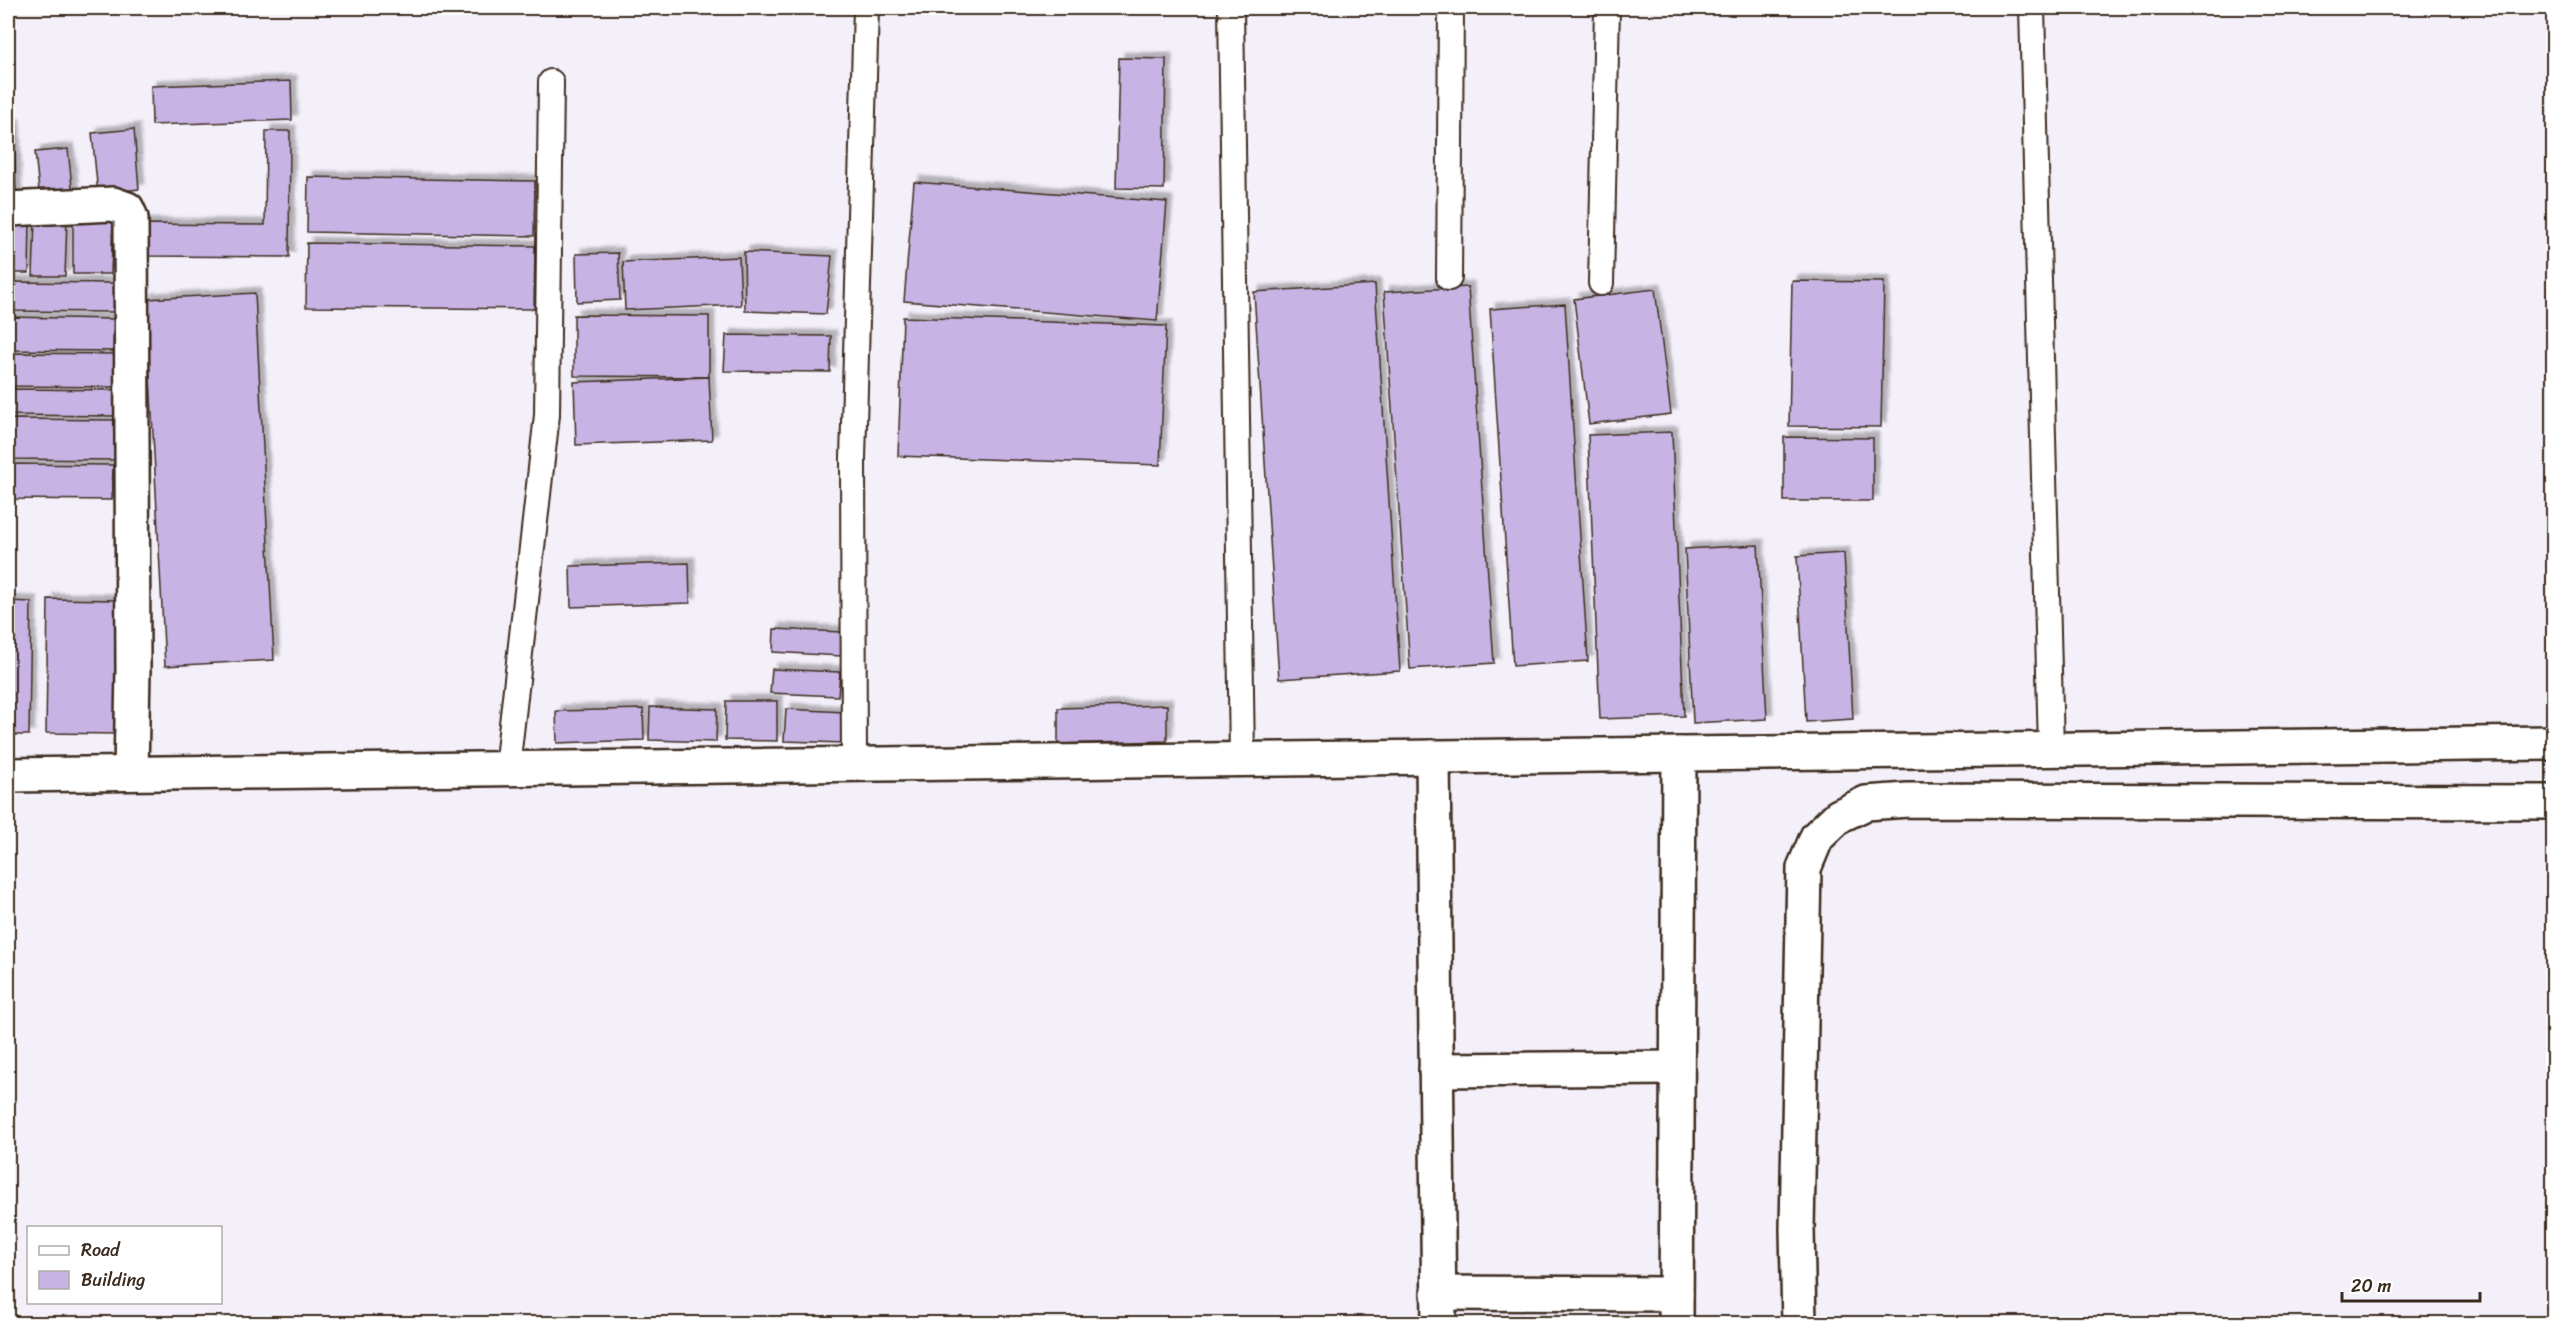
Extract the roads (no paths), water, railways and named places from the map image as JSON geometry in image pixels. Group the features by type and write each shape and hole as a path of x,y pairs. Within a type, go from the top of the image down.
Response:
{"street":[{"path":"8,209 113,204 127,209 131,218 133,669 131,773"},
{"path":"8,775 2553,743"},
{"path":"1433,757 1438,1308 1676,1309 1678,754"},
{"path":"1799,1323 1797,1228 1804,868 1817,837 1839,816 1866,803 1908,800 2553,802"},
{"path":"1436,1070 1677,1068"}],"lane":[{"path":"854,764 853,458 866,8"},
{"path":"1231,8 1242,759"},
{"path":"1449,278 1451,8"},
{"path":"1601,283 1607,8"},
{"path":"2032,8 2051,749"},
{"path":"507,768 547,415 551,82"}]}
